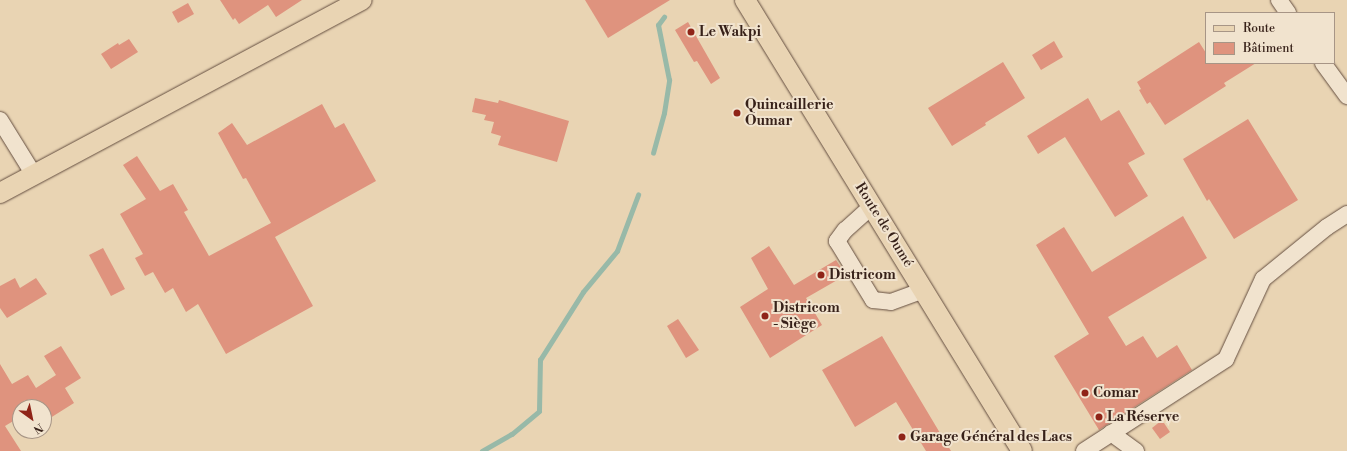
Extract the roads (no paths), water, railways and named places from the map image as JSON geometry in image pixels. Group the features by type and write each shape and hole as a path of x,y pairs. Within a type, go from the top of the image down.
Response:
{"main road":[{"path":"0,193 362,0"},
{"name":"Route de Oumé","path":"745,0 1022,451"}],"street":[{"path":"1280,0 1287,12"},
{"path":"1324,64 1347,96"},
{"path":"0,120 34,175"},
{"path":"872,206 845,230 837,241 872,300 891,302 924,290"},
{"path":"1084,451 1226,359 1263,279 1327,227 1347,214"},
{"path":"1111,433 1136,451"}],"waterway":[{"path":"653,153 664,113 669,80 658,25 664,17"},
{"path":"482,451 512,434 539,411 540,360 583,292 617,251 638,195"}],"place":[{"name":"Le Wakpi","path":"691,32"},
{"name":"Quincaillerie Oumar","path":"737,113"},
{"name":"Districom","path":"821,275"},
{"name":"Districom - Siège","path":"765,316"},
{"name":"Comar","path":"1085,393"},
{"name":"La Réserve","path":"1099,417"},
{"name":"Garage Général des Lacs","path":"902,437"}]}
